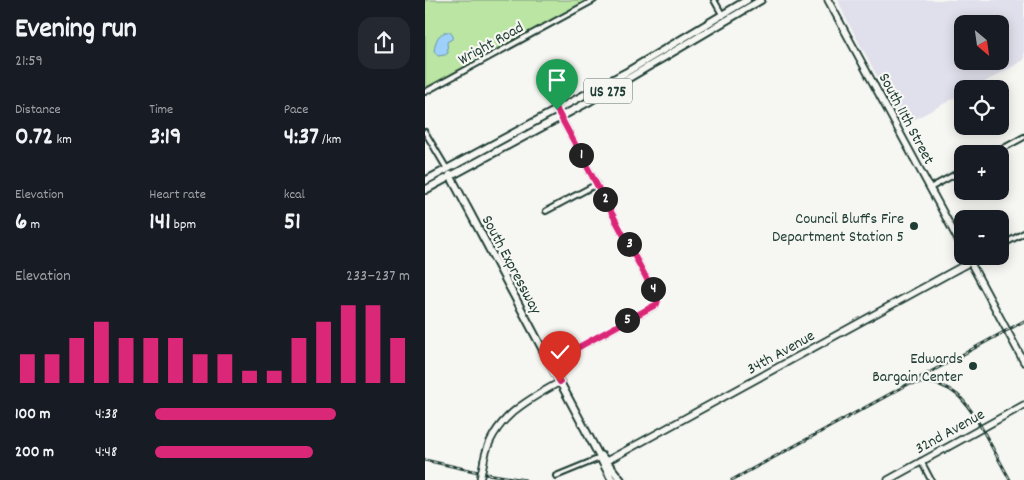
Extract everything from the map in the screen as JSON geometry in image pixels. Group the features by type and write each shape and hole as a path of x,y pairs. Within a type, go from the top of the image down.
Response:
{"main road":[{"name":"US 275","path":"425,190 628,80 724,18 747,0"},
{"name":"US 275","path":"425,181 724,18 761,0"},
{"name":"South Expressway","path":"447,170 602,458 612,480"},
{"name":"South Expressway","path":"602,458 621,480"}],"street":[{"name":"Wright Road","path":"425,92 594,0"},
{"path":"715,0 724,18"},
{"name":"South 11th Street","path":"829,0 954,232"},
{"path":"550,363 658,302 557,110"},
{"path":"425,132 447,170"},
{"path":"1009,145 1024,137"},
{"path":"930,188 954,175"},
{"path":"545,211 597,184"},
{"path":"1009,241 1024,233"},
{"name":"34th Avenue","path":"602,458 957,265"},
{"path":"971,265 1024,362"},
{"path":"480,480 491,439 508,416 527,400 560,382"},
{"name":"32nd Avenue","path":"888,480 1024,405"},
{"path":"556,476 602,458"},
{"path":"921,462 931,480"}],"shaded area":[{"path":"838,0 1024,0 1024,60 1009,68 1009,15 954,15 954,70 1006,70 988,80 954,80 954,98 904,125 845,17"}],"green space":[{"path":"425,0 589,0 425,89"}],"water":[{"path":"450,32 453,36 447,42 448,53 438,56 434,51 436,42 440,35"}],"railway":[{"path":"732,480 1024,321"},
{"path":"911,384 938,384 948,388 966,403 980,424 1010,480"},
{"path":"425,460 487,474 525,480"}],"place":[{"name":"Council Bluffs Fire Department Station 5","path":"914,226"},
{"name":"Edwards Bargain Center","path":"973,366"}],"route":[{"path":"557,110 658,300 657,304 550,363 560,382"}]}
